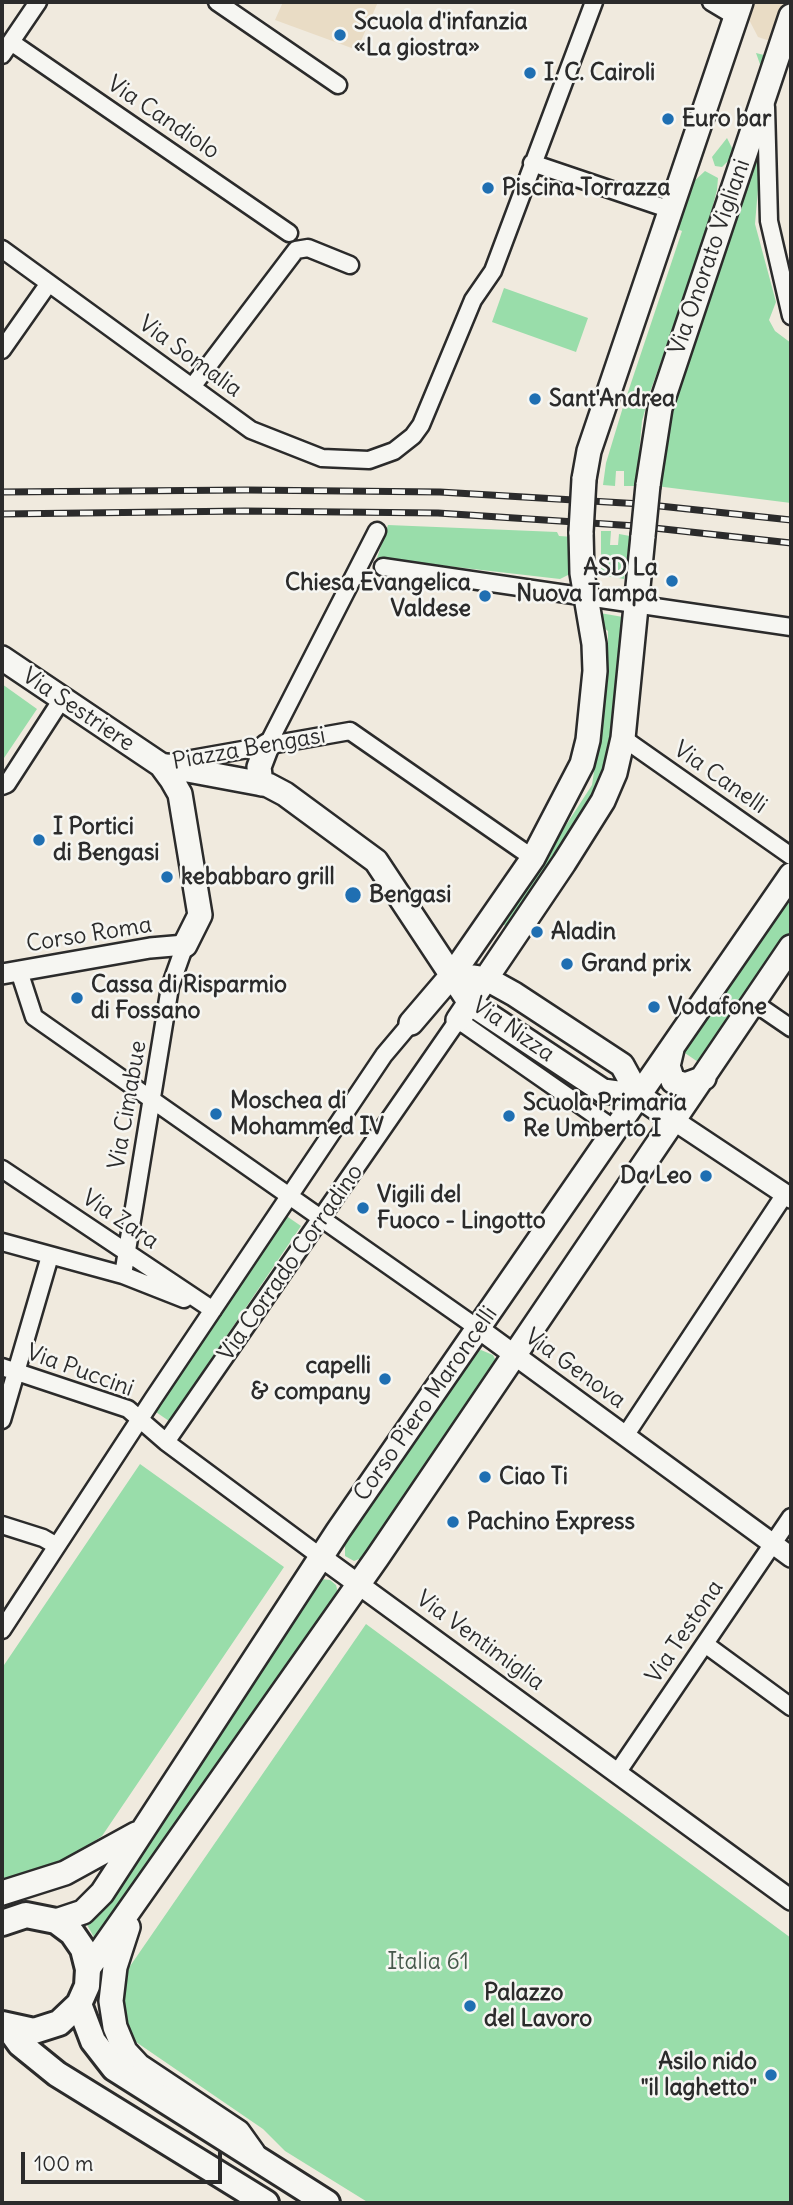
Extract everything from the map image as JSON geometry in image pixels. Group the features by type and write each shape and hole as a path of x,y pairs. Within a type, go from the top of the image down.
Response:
{"main road":[{"path":"411,1023 453,975 533,858 571,789 588,740 595,671 580,532 589,451 738,9"},
{"name":"Via Onorato Vigliani","path":"487,979 603,801 615,774 623,738 648,485 660,408 791,16"},
{"name":"Via Sestriere","path":"2,658 161,765 180,794"},
{"path":"261,783 259,767 267,746"},
{"name":"Piazza Bengasi","path":"161,765 261,783 285,794 376,861 453,975"},
{"name":"Piazza Bengasi","path":"180,794 200,915 184,945"},
{"name":"Corso Piero Maroncelli","path":"56,1921 93,1905 321,1557 791,875"},
{"name":"Corso Piero Maroncelli","path":"88,1969 359,1583 791,947"},
{"name":"Via Nizza","path":"639,1096 603,1091 464,1012 453,975 487,979 622,1065 639,1096 675,1121"},
{"name":"Via Corrado Corradino","path":"464,1012 487,979"},
{"path":"434,997 464,1012"},
{"path":"411,1023 464,1012"},
{"path":"672,1049 668,1066 673,1081 685,1085 704,1078"},
{"path":"2,1894 83,1864 141,1830"},
{"path":"144,1892 124,1935 115,1967 111,2001 114,2027 125,2051 139,2066 238,2132 257,2159"},
{"path":"2,1923 26,1915 56,1921 72,1933 83,1949 88,1969 87,1986 79,2004 69,2016 49,2028 23,2031 4,2025"},
{"path":"79,2004 93,2041 114,2068 327,2203"},
{"path":"4,2025 20,2044 57,2074 265,2203"}],"street":[{"name":"Via Candiolo","path":"38,2 6,48 289,233"},
{"path":"217,2 338,85"},
{"path":"594,2 532,163 671,210"},
{"path":"711,2 738,9"},
{"path":"766,95 769,220 791,316"},
{"name":"Via Somalia","path":"2,249 251,430 322,458 369,460 403,445 421,425 473,300 493,271 532,163"},
{"path":"192,387 296,250 308,248 350,265"},
{"path":"2,350 49,283"},
{"path":"267,746 377,530"},
{"path":"383,567 791,627"},
{"path":"2,786 7,785 62,699"},
{"name":"Piazza Bengasi","path":"161,765 350,731 533,858"},
{"name":"Via Canelli","path":"623,738 791,856"},
{"name":"Corso Roma","path":"10,972 184,945"},
{"name":"Via Cimabue","path":"123,1275 170,987 184,945"},
{"name":"Via Genova","path":"10,972 34,1017 154,1098 480,1329 791,1557"},
{"path":"753,1002 791,1028"},
{"name":"Via Nizza","path":"464,1012 615,1130"},
{"name":"Via Corrado Corradino","path":"166,1442 464,1012"},
{"name":"Via Corrado Corradino","path":"3,1627 384,1055 411,1023"},
{"name":"Via Nizza","path":"675,1121 788,1196"},
{"name":"Via Zara","path":"2,1169 213,1310"},
{"path":"625,1436 788,1196"},
{"path":"2,1242 123,1275 213,1310"},
{"path":"2,1420 9,1369 50,1256"},
{"name":"Via Puccini","path":"9,1369 128,1409 140,1421"},
{"name":"Via Ventimiglia","path":"140,1421 321,1557 790,1898"},
{"name":"Via Testona","path":"617,1773 791,1517"},
{"path":"2,1525 43,1538 57,1546"},
{"path":"705,1644 791,1707"}],"shaded area":[{"name":"Scuola d'infanzia «La giostra»","path":"283,2 378,2 357,50 275,20"},
{"path":"747,2 790,2 776,43 758,37 744,10"}],"green space":[{"path":"756,53 772,57 735,154 722,167 715,166 712,157 727,138 733,150 761,67"},
{"path":"766,95 755,224 776,302 769,320 775,331 791,343 791,503 648,485"},
{"path":"705,171 718,178 717,190 703,244 642,421 636,486 624,486 624,471 616,471 615,486 603,485 606,463 623,407 682,231 675,228 691,184"},
{"path":"504,288 588,318 576,352 492,322"},
{"path":"388,525 557,532 559,536 574,537 574,572 560,579 377,558"},
{"path":"601,531 611,531 610,545 618,545 619,534 630,536 624,579 601,575"},
{"path":"600,613 623,617 608,757 601,784 510,928 502,924 592,785 608,679 608,631 601,626"},
{"path":"2,684 37,709 2,761"},
{"path":"791,892 791,933 701,1064 682,1051"},
{"path":"285,1215 301,1226 169,1421 153,1410"},
{"path":"481,1350 493,1355 496,1361 494,1368 367,1556 354,1561 345,1556 345,1542 475,1353"},
{"path":"140,1464 284,1567 102,1836 68,1859 2,1883 2,1668"},
{"path":"321,1579 330,1580 336,1585 338,1593 335,1602 98,1945 84,1919"},
{"name":"Italia 61","path":"366,1624 791,1938 791,2203 369,2203 285,2151 263,2129 136,2042 120,2009 126,1972"}],"railway":[{"path":"2,492 440,492 641,504 791,520"},
{"path":"2,514 245,511 438,513 636,526 791,543"}],"place":[{"name":"Scuola d'infanzia «La giostra»","path":"340,35"},
{"name":"I. C. Cairoli","path":"530,73"},
{"name":"Euro bar","path":"668,119"},
{"name":"Piscina Torrazza","path":"488,188"},
{"name":"Sant'Andrea","path":"535,399"},
{"name":"ASD La Nuova Tampa","path":"672,581"},
{"name":"Chiesa Evangelica Valdese","path":"485,596"},
{"name":"I Portici di Bengasi","path":"39,840"},
{"name":"kebabbaro grill","path":"167,877"},
{"name":"Bengasi","path":"353,895"},
{"name":"Aladin","path":"537,932"},
{"name":"Grand prix","path":"567,964"},
{"name":"Cassa di Risparmio di Fossano","path":"77,998"},
{"name":"Vodafone","path":"654,1007"},
{"name":"Moschea di Mohammed IV","path":"216,1114"},
{"name":"Scuola Primaria Re Umberto I","path":"509,1116"},
{"name":"Da Leo","path":"706,1176"},
{"name":"Vigili del Fuoco - Lingotto","path":"363,1208"},
{"name":"capelli & company","path":"385,1379"},
{"name":"Ciao Ti","path":"485,1477"},
{"name":"Pachino Express","path":"453,1522"},
{"name":"Palazzo del Lavoro","path":"470,2006"},
{"name":"Asilo nido \"il laghetto\"","path":"771,2075"}]}
